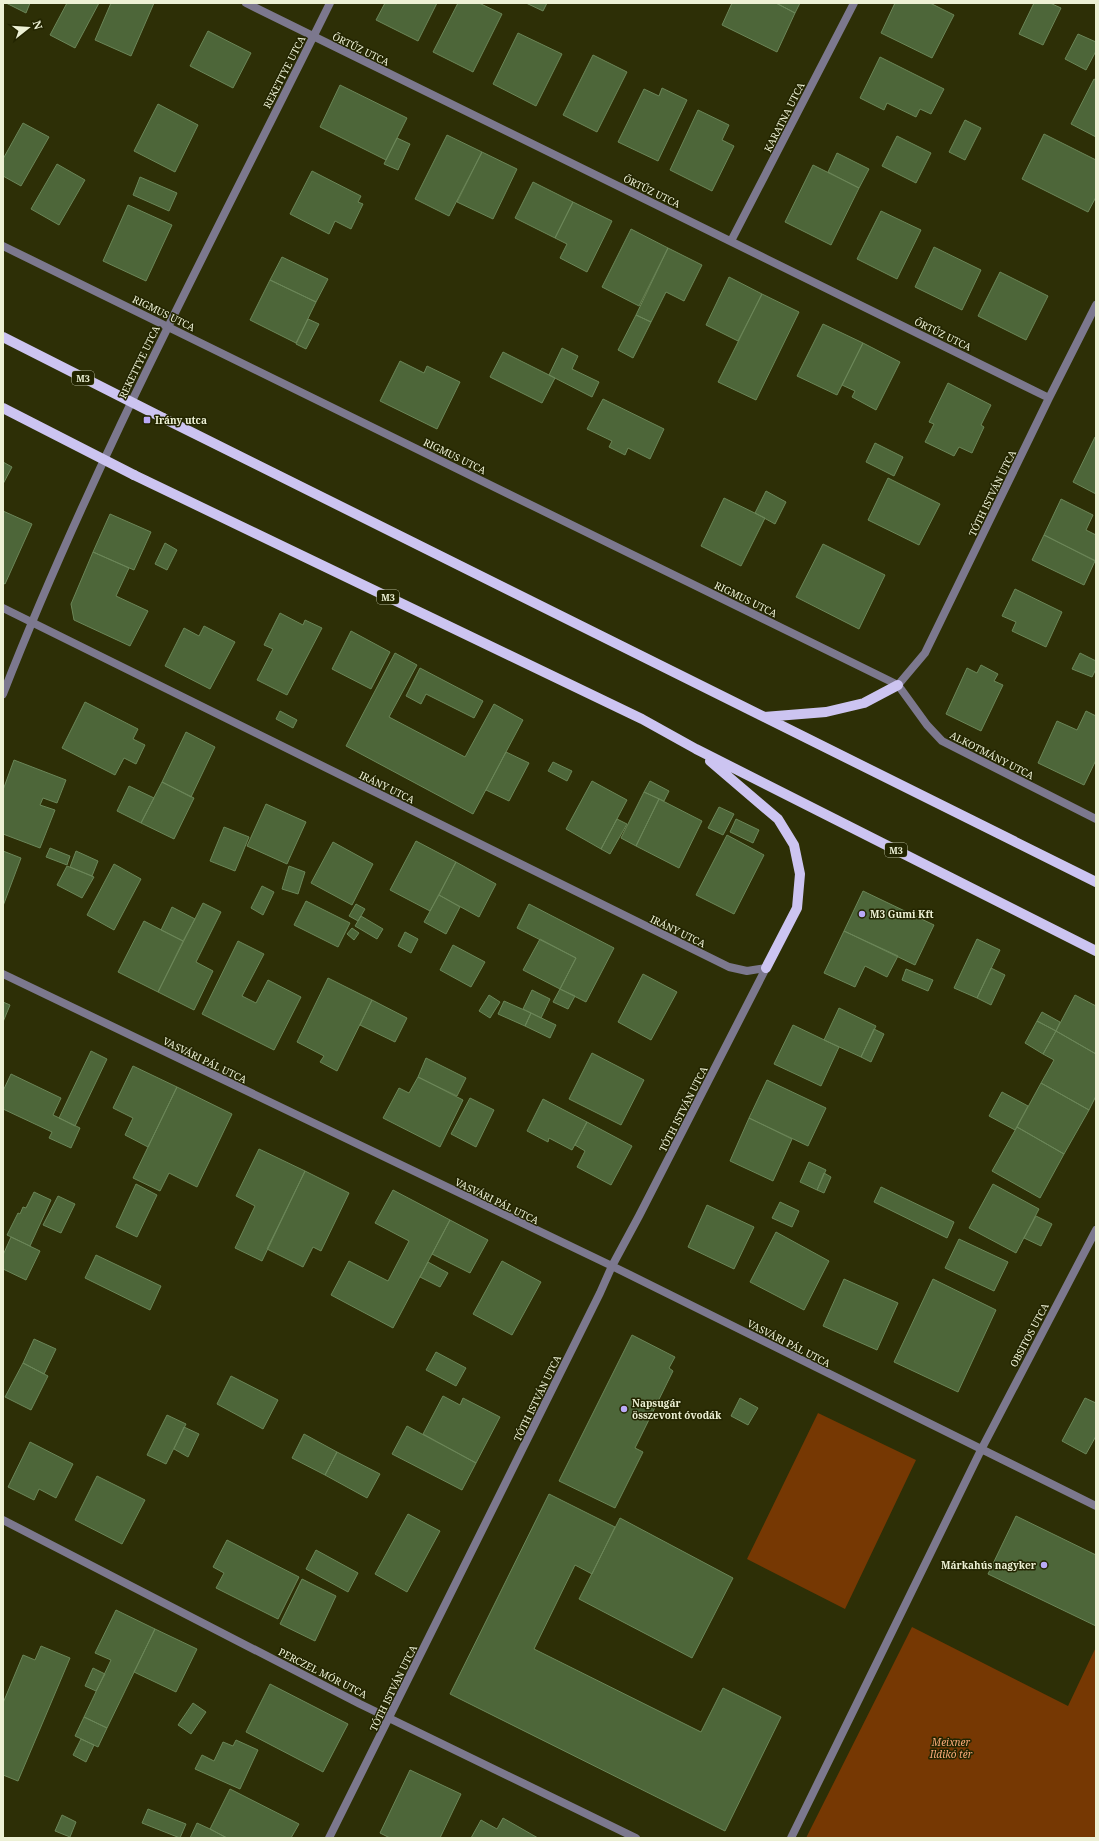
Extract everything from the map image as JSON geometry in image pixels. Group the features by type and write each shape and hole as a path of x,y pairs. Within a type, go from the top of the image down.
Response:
{"main road":[{"name":"M3","path":"3,337 1096,882"},
{"name":"M3","path":"3,408 134,474 628,713 696,749 1096,951"},
{"path":"764,717 826,712 864,703 898,685"},
{"path":"696,749 778,819 794,845 800,874 797,908 766,968"}],"street":[{"name":"ŐRTŰZ UTCA","path":"246,3 1049,398"},
{"name":"REKETTYE UTCA","path":"3,694 31,622 81,507 168,326 330,3"},
{"name":"KARATNA UTCA","path":"731,241 854,3"},
{"name":"RIGMUS UTCA","path":"3,246 898,685"},
{"name":"TÓTH ISTVÁN UTCA","path":"898,685 925,653 1096,305"},
{"name":"IRÁNY UTCA","path":"3,608 729,968 746,971 766,968"},
{"name":"ALKOTMÁNY UTCA","path":"898,685 927,725 942,741 1096,819"},
{"name":"TÓTH ISTVÁN UTCA","path":"329,1838 600,1293 612,1266 661,1174 766,968"},
{"name":"VASVÁRI PÁL UTCA","path":"3,974 612,1266 980,1450"},
{"name":"OBSITOS UTCA","path":"980,1450 1096,1230"},
{"path":"791,1838 980,1450 1096,1506"},
{"name":"PERCZEL MÓR UTCA","path":"3,1520 389,1718 636,1838"}],"green space":[{"path":"818,1413 916,1460 845,1609 747,1559"},
{"name":"Meixner Ildikó tér","path":"912,1627 1068,1706 1096,1647 1096,1838 806,1838"}],"building":[{"path":"6,3 30,3 26,13"},
{"path":"67,3 99,3 75,48 50,35"},
{"path":"111,3 154,3 131,56 95,40"},
{"path":"385,3 437,3 418,41 376,20"},
{"path":"458,3 479,3 502,14 473,72 433,52"},
{"path":"526,3 547,3 543,11"},
{"path":"732,3 776,3 795,13 777,52 722,25"},
{"path":"776,3 800,3 795,13"},
{"path":"895,3 930,3 954,15 932,58 881,33"},
{"path":"1034,3 1050,3 1061,8 1043,45 1019,34"},
{"path":"208,31 251,53 233,88 190,66"},
{"path":"518,33 562,54 536,106 493,84"},
{"path":"1078,34 1096,42 1096,51 1086,70 1065,59"},
{"path":"593,55 627,72 597,132 563,115"},
{"path":"880,57 944,89 931,114 920,109 916,117 887,103 884,110 860,98"},
{"path":"1094,79 1096,80 1096,137 1071,124"},
{"path":"340,85 407,118 386,160 320,127"},
{"path":"662,88 687,100 658,161 618,142 644,89 659,96"},
{"path":"158,104 198,125 175,172 134,151"},
{"path":"698,110 729,125 722,140 734,146 712,191 670,170"},
{"path":"965,120 981,128 965,160 949,152"},
{"path":"23,123 49,137 21,186 3,176 3,159"},
{"path":"1044,134 1096,160 1096,197 1088,212 1022,179"},
{"path":"447,135 482,152 449,216 415,199"},
{"path":"897,136 931,153 916,183 882,166"},
{"path":"397,138 410,144 398,170 384,164"},
{"path":"482,152 517,169 493,219 457,202"},
{"path":"837,153 869,169 859,188 828,172"},
{"path":"57,164 85,180 59,225 31,209"},
{"path":"813,165 859,188 831,245 785,222"},
{"path":"312,171 361,196 358,202 363,204 351,229 335,221 329,234 290,214"},
{"path":"140,177 177,193 169,211 133,195"},
{"path":"533,182 573,202 555,238 515,218"},
{"path":"573,202 612,221 587,272 560,258 567,244 555,238"},
{"path":"128,205 172,225 146,281 103,261"},
{"path":"881,211 921,230 897,279 857,259"},
{"path":"631,229 668,248 639,306 602,287"},
{"path":"934,247 981,270 962,310 915,287"},
{"path":"668,248 702,265 684,301 666,292 651,322 636,315"},
{"path":"282,257 328,279 316,302 270,280"},
{"path":"1000,272 1048,296 1026,340 978,316"},
{"path":"729,277 762,294 738,341 706,325"},
{"path":"270,280 316,302 296,343 250,320"},
{"path":"762,294 799,312 756,400 718,382"},
{"path":"636,315 651,322 633,358 618,350"},
{"path":"308,319 319,324 306,349 296,344"},
{"path":"823,324 863,343 837,395 797,376"},
{"path":"863,343 900,362 876,410 852,397 855,391 842,385"},
{"path":"562,348 578,356 572,369 599,382 592,397 549,375"},
{"path":"503,352 555,378 542,403 490,377"},
{"path":"400,361 424,373 427,366 460,382 437,429 380,401"},
{"path":"948,383 991,405 981,425 984,427 972,453 959,447 954,456 925,442 934,424 929,422"},
{"path":"603,399 664,429 650,459 628,448 625,455 609,447 612,441 587,429"},
{"path":"1095,437 1096,438 1096,494 1073,482"},
{"path":"875,443 903,457 894,476 866,462"},
{"path":"3,462 12,467 3,484"},
{"path":"888,478 940,504 919,545 868,520"},
{"path":"766,491 786,502 775,524 755,513"},
{"path":"724,498 765,518 741,566 701,546"},
{"path":"1061,499 1093,515 1086,530 1096,535 1096,561 1044,535"},
{"path":"3,511 32,524 5,584 3,583"},
{"path":"110,514 151,532 134,570 93,552"},
{"path":"1044,535 1095,561 1084,585 1032,560"},
{"path":"165,543 177,550 167,570 155,564"},
{"path":"823,544 885,575 859,629 796,597"},
{"path":"93,552 129,568 116,596 148,611 130,646 74,620 71,604"},
{"path":"1015,589 1062,612 1046,647 1012,631 1016,622 1002,616"},
{"path":"280,613 303,625 305,620 322,628 287,695 257,680 273,649 264,645"},
{"path":"204,626 235,642 210,689 165,666 184,628 199,636"},
{"path":"351,631 390,652 371,689 332,669"},
{"path":"395,653 417,665 389,717 465,757 494,704 523,720 473,814 346,746"},
{"path":"1080,653 1096,661 1096,669 1092,677 1072,669"},
{"path":"981,665 998,674 994,681 1003,685 981,731 946,714 967,668 977,673"},
{"path":"420,668 483,701 474,718 426,694 421,704 406,696"},
{"path":"85,702 138,729 133,739 145,745 136,764 124,758 115,775 62,748"},
{"path":"280,711 297,720 293,728 276,719"},
{"path":"1086,711 1096,716 1096,760 1084,785 1038,763 1057,721 1077,730"},
{"path":"186,732 215,747 191,797 162,782"},
{"path":"506,752 529,763 509,801 486,790"},
{"path":"14,760 66,780 57,803 43,798 40,805 55,810 40,848 3,834 3,790"},
{"path":"553,762 572,771 567,781 548,771"},
{"path":"592,781 627,800 601,849 566,829"},
{"path":"650,781 669,791 664,801 644,792"},
{"path":"162,782 194,798 174,839 141,823"},
{"path":"129,786 154,798 141,823 117,811"},
{"path":"644,792 659,799 636,846 621,838"},
{"path":"659,799 702,821 679,868 636,846"},
{"path":"266,804 306,822 287,864 247,846"},
{"path":"719,807 734,814 723,835 708,828"},
{"path":"617,819 627,824 610,854 601,849"},
{"path":"736,819 759,830 753,843 730,832"},
{"path":"224,827 249,837 235,871 210,861"},
{"path":"727,835 764,855 734,914 696,895"},
{"path":"416,841 456,862 430,911 390,890"},
{"path":"333,842 373,864 352,905 311,883"},
{"path":"50,848 70,856 67,865 46,857"},
{"path":"3,851 21,858 3,906"},
{"path":"76,851 98,861 92,876 70,867"},
{"path":"456,862 496,884 479,917 439,895"},
{"path":"114,864 141,879 114,930 87,915"},
{"path":"67,866 94,877 82,898 57,885"},
{"path":"289,866 305,872 298,894 282,889"},
{"path":"262,886 274,892 263,915 251,908"},
{"path":"863,891 934,925 915,965 844,931"},
{"path":"439,895 460,907 446,934 424,922"},
{"path":"306,901 350,923 338,947 294,925"},
{"path":"203,903 221,912 196,962 213,971 194,1010 158,992"},
{"path":"356,904 365,909 358,921 349,916"},
{"path":"529,904 614,948 586,1002 560,989 576,958 517,928"},
{"path":"172,907 195,919 183,941 161,930"},
{"path":"361,916 383,929 377,939 355,926"},
{"path":"144,921 183,941 158,992 118,972"},
{"path":"352,928 359,933 354,940 347,934"},
{"path":"844,931 898,956 887,977 865,966 855,987 824,973"},
{"path":"405,932 418,939 411,953 398,946"},
{"path":"540,939 576,958 560,989 523,970"},
{"path":"977,939 1000,950 977,998 954,988"},
{"path":"238,941 264,954 242,996 256,1003 268,980 301,997 274,1050 202,1014"},
{"path":"453,945 485,962 471,987 440,970"},
{"path":"991,968 1005,975 991,1005 977,998"},
{"path":"906,969 933,980 928,991 902,980"},
{"path":"643,974 677,992 651,1040 618,1022"},
{"path":"328,978 372,1000 337,1071 320,1062 324,1056 297,1042"},
{"path":"560,989 575,996 568,1009 553,1002"},
{"path":"532,990 550,999 541,1018 523,1009"},
{"path":"489,995 500,1002 490,1018 479,1011"},
{"path":"1075,995 1096,1006 1096,1054 1056,1031"},
{"path":"372,1000 407,1018 395,1042 360,1025"},
{"path":"504,1001 531,1013 525,1026 498,1014"},
{"path":"3,1002 10,1005 3,1022"},
{"path":"839,1008 876,1026 861,1057 824,1040"},
{"path":"1042,1012 1060,1022 1056,1031 1037,1021"},
{"path":"531,1013 556,1025 550,1038 525,1026"},
{"path":"1037,1021 1056,1031 1043,1054 1025,1043"},
{"path":"793,1025 839,1047 821,1086 774,1064"},
{"path":"874,1029 884,1034 871,1062 861,1057"},
{"path":"1056,1031 1096,1054 1096,1096 1089,1110 1041,1083 1054,1060 1043,1054"},
{"path":"91,1051 107,1059 75,1126 59,1118"},
{"path":"592,1053 644,1080 621,1125 569,1099"},
{"path":"426,1058 466,1078 457,1096 418,1077"},
{"path":"133,1066 177,1087 148,1147 125,1135 133,1118 113,1108"},
{"path":"11,1074 61,1098 53,1115 80,1128 71,1148 49,1138 52,1132 3,1109 3,1091"},
{"path":"418,1077 463,1100 440,1147 383,1118 399,1088 409,1093"},
{"path":"767,1080 826,1108 808,1146 749,1118"},
{"path":"1041,1083 1089,1110 1064,1154 1017,1127"},
{"path":"177,1087 232,1114 197,1187 169,1173 160,1191 133,1178"},
{"path":"1002,1092 1028,1106 1015,1130 989,1116"},
{"path":"470,1098 494,1110 476,1147 451,1134"},
{"path":"543,1099 587,1122 572,1150 549,1138 548,1142 527,1131"},
{"path":"749,1118 792,1139 773,1181 730,1161"},
{"path":"587,1122 632,1146 611,1185 577,1167 585,1151 575,1145"},
{"path":"1017,1127 1064,1154 1040,1198 992,1171"},
{"path":"259,1149 305,1171 262,1261 235,1248 255,1206 236,1196"},
{"path":"809,1162 826,1170 817,1190 800,1182"},
{"path":"305,1171 349,1193 321,1251 313,1247 303,1267 267,1249"},
{"path":"824,1173 831,1177 824,1193 817,1190"},
{"path":"136,1184 157,1195 137,1237 116,1227"},
{"path":"993,1184 1039,1209 1016,1253 969,1228"},
{"path":"881,1187 954,1222 947,1238 874,1202"},
{"path":"393,1190 450,1220 393,1328 331,1295 349,1261 388,1281 409,1241 375,1223"},
{"path":"34,1192 51,1200 30,1246 7,1235 18,1213 20,1214 23,1207 26,1208"},
{"path":"58,1196 75,1204 61,1233 43,1225"},
{"path":"780,1202 799,1211 792,1227 772,1218"},
{"path":"707,1205 754,1227 734,1269 688,1247"},
{"path":"1036,1216 1052,1224 1041,1246 1024,1238"},
{"path":"450,1220 488,1240 470,1273 432,1254"},
{"path":"776,1232 829,1261 804,1310 750,1282"},
{"path":"11,1237 40,1251 26,1280 3,1269 3,1255"},
{"path":"959,1239 1008,1262 994,1291 945,1268"},
{"path":"96,1255 161,1286 150,1310 85,1278"},
{"path":"502,1261 541,1282 512,1335 473,1314"},
{"path":"428,1262 448,1273 440,1287 420,1277"},
{"path":"844,1279 898,1303 877,1350 823,1326"},
{"path":"933,1279 996,1310 958,1392 894,1362"},
{"name":"Napsugár összevont óvodák","path":"632,1335 675,1357 669,1368 673,1371 635,1448 643,1452 615,1508 559,1481"},
{"path":"34,1339 56,1349 44,1374 23,1363"},
{"path":"436,1352 466,1368 456,1386 426,1370"},
{"path":"23,1363 48,1376 31,1410 5,1397"},
{"path":"231,1376 278,1400 263,1429 217,1404"},
{"path":"443,1396 460,1405 463,1398 500,1417 476,1463 423,1434"},
{"path":"740,1398 758,1408 748,1425 731,1416"},
{"path":"1085,1398 1096,1403 1096,1436 1086,1454 1062,1441"},
{"path":"167,1415 186,1424 166,1464 147,1455"},
{"path":"407,1426 476,1463 462,1490 392,1454"},
{"path":"184,1427 199,1434 188,1457 174,1449"},
{"path":"304,1434 337,1452 325,1475 292,1458"},
{"path":"30,1442 73,1464 56,1498 39,1489 34,1500 8,1487"},
{"path":"337,1452 380,1474 367,1498 325,1475"},
{"path":"97,1476 145,1500 122,1544 75,1520"},
{"path":"549,1494 615,1527 592,1574 575,1565 534,1649 701,1732 723,1688 781,1717 725,1831 450,1694"},
{"path":"408,1514 440,1531 407,1592 375,1574"},
{"name":"Márkahús nagyker","path":"1016,1516 1096,1555 1096,1626 988,1574"},
{"path":"620,1518 733,1578 692,1658 579,1599"},
{"path":"227,1540 299,1577 278,1619 216,1588 224,1573 213,1567"},
{"path":"316,1550 358,1573 348,1592 306,1569"},
{"path":"302,1579 336,1596 315,1641 280,1624"},
{"path":"116,1610 155,1629 107,1728 84,1717 111,1660 95,1653"},
{"path":"155,1629 197,1649 176,1692 134,1672"},
{"path":"41,1646 70,1658 18,1781 3,1775 3,1703 23,1655 35,1660"},
{"path":"93,1668 105,1674 96,1691 85,1686"},
{"path":"270,1684 348,1724 323,1772 246,1732"},
{"path":"193,1703 206,1712 191,1734 178,1725"},
{"path":"84,1717 107,1728 98,1747 75,1736"},
{"path":"81,1739 94,1745 86,1762 73,1755"},
{"path":"236,1740 258,1750 240,1789 195,1769 202,1755 214,1761 223,1742 233,1746"},
{"path":"410,1770 461,1794 440,1838 390,1838 380,1833"},
{"path":"230,1789 299,1824 291,1838 227,1838 210,1829"},
{"path":"148,1809 186,1824 180,1838 142,1823"},
{"path":"62,1815 76,1822 70,1837 55,1831"},
{"path":"503,1818 538,1838 471,1838 481,1820 497,1829"},
{"path":"197,1823 210,1829 227,1838 190,1838"}],"place":[{"name":"Irány utca","path":"147,420"},
{"name":"M3 Gumi Kft","path":"862,914"},
{"name":"Napsugár összevont óvodák","path":"624,1409"},
{"name":"Márkahús nagyker","path":"1044,1565"}]}
